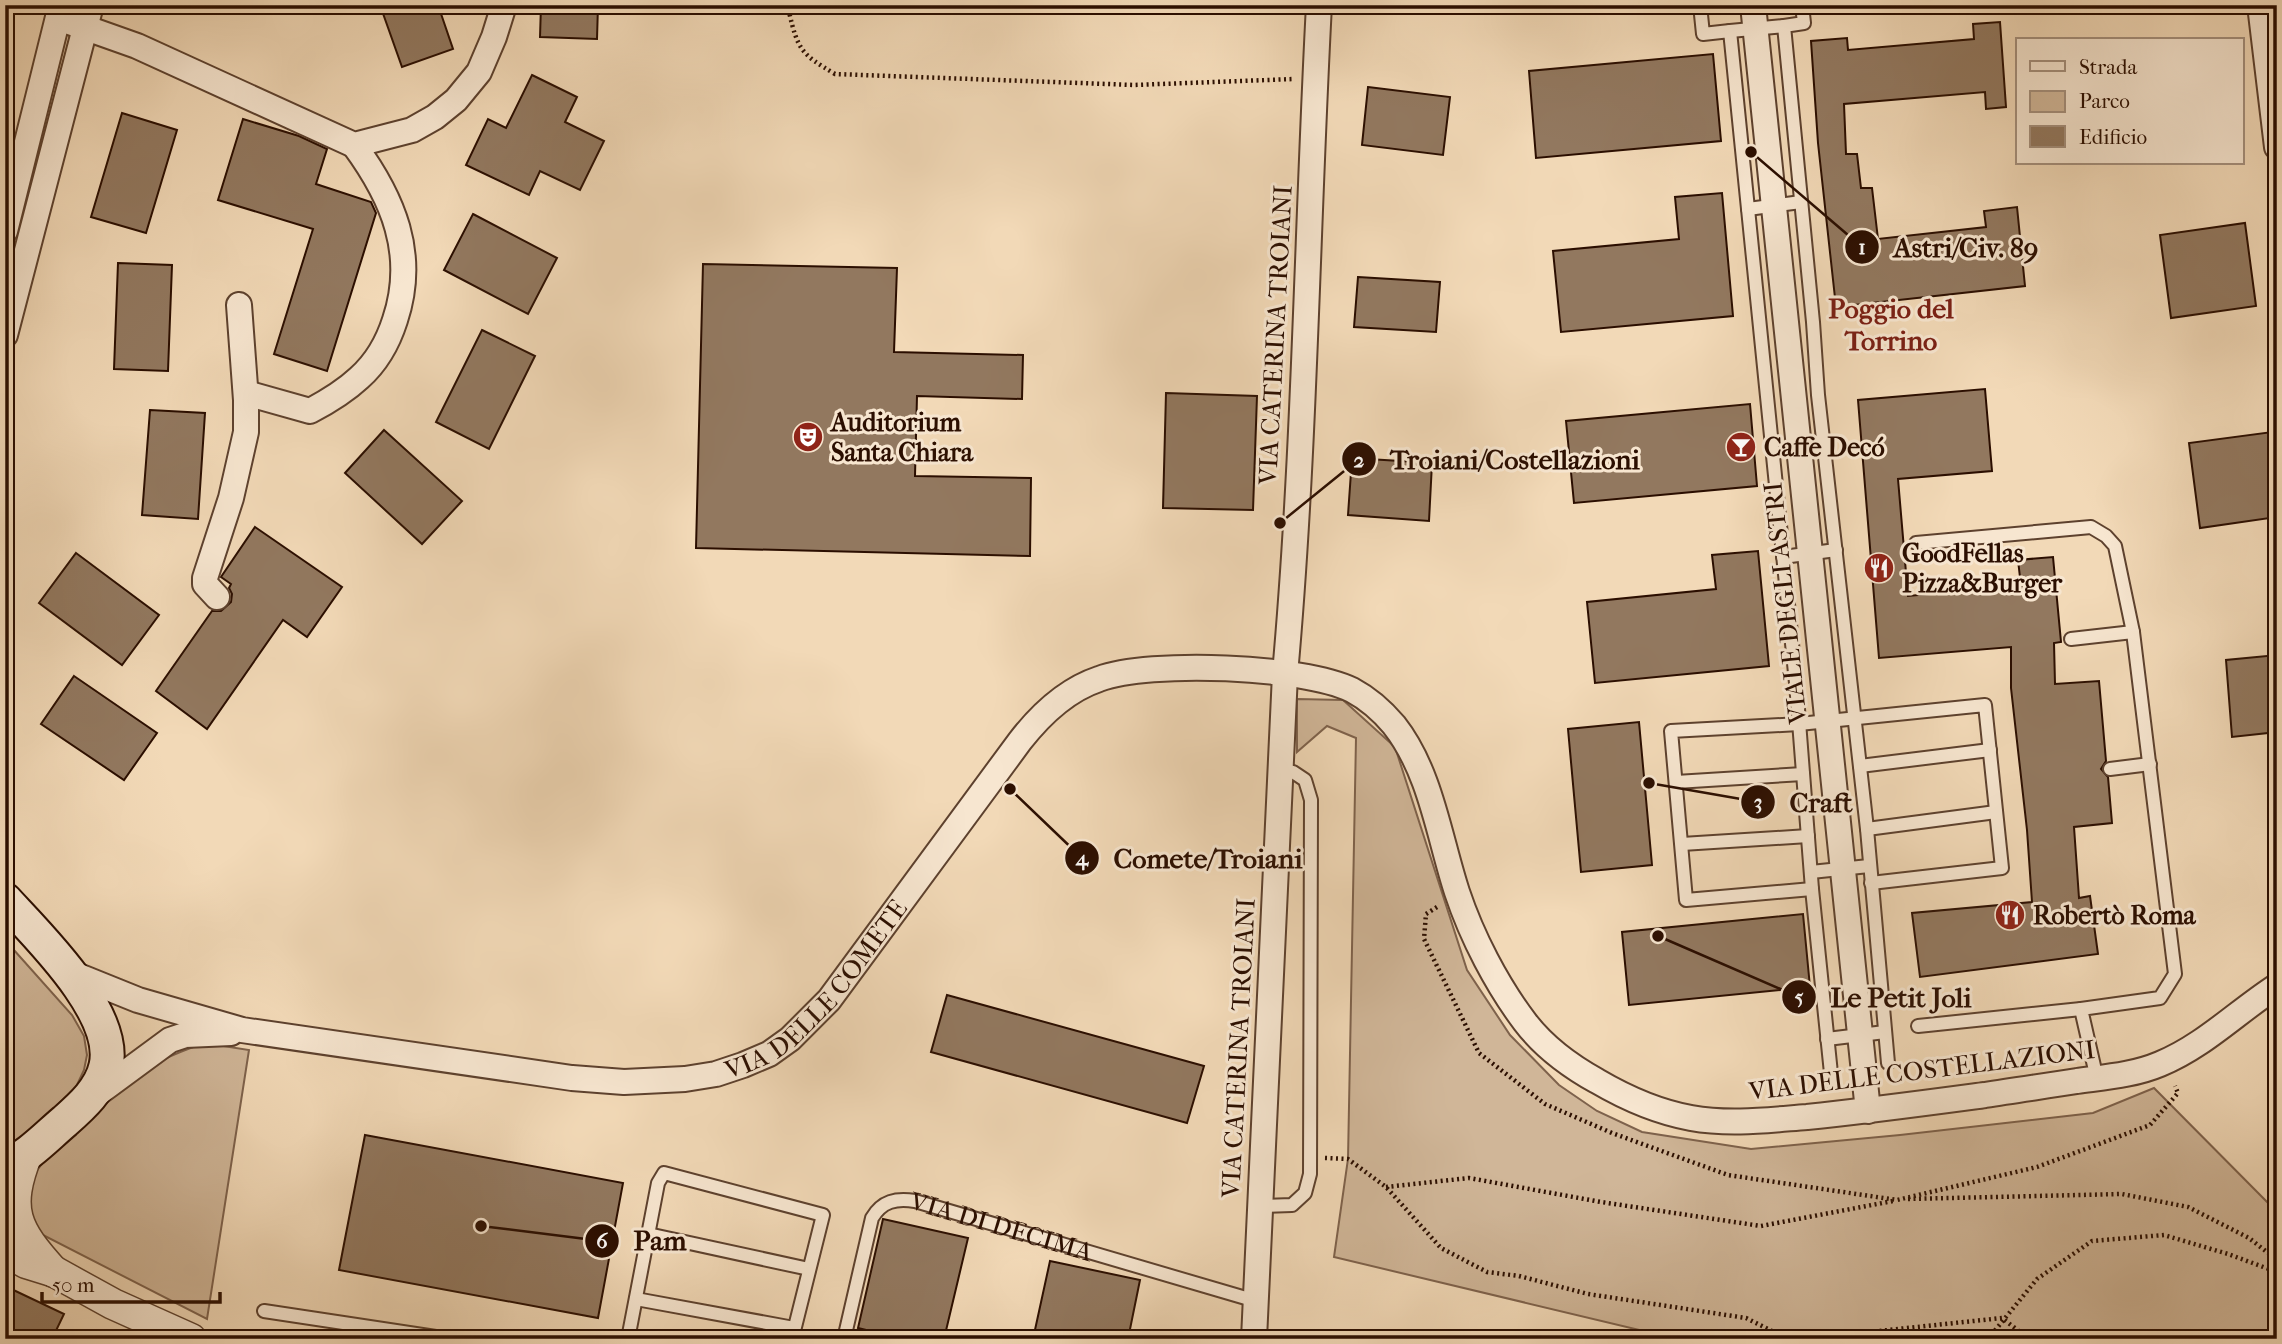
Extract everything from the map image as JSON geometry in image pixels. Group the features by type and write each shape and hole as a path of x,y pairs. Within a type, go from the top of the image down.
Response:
{"main road":[{"name":"VIA DELLE COMETE","path":"5,900 71,973"},
{"path":"16,1160 81,1106 101,1080 106,1066 106,1045 98,1021 71,973"}],"street":[{"path":"354,145 412,130 435,117 456,100 479,72 504,5"},
{"name":"VIA CATERINA TROIANI","path":"1254,1339 1284,674 1296,523 1311,233 1319,5"},
{"path":"2260,5 2277,147"},
{"path":"5,231 60,12 88,16 137,46 354,145 386,196 400,241 404,284 392,330 379,354 360,378 332,399 310,411 246,393"},
{"path":"5,335 88,16"},
{"name":"VIALE DEGLI ASTRI","path":"1755,17 1842,869 1873,1033 1868,1111"},
{"path":"217,597 205,584 205,578 226,516 243,450 247,422 239,305"},
{"name":"VIA DELLE COMETE","path":"71,973 122,995 242,1030 599,1081 666,1081 736,1068 777,1049 816,1014 1020,740 1048,710 1071,692 1099,678 1162,668 1284,674"},
{"name":"VIA DELLE COSTELLAZIONI","path":"1284,674 1320,679 1352,690 1370,702 1393,724 1415,762 1432,804 1458,895 1493,971 1528,1026 1564,1060 1623,1094 1659,1110 1689,1118 1739,1122 1868,1111 2140,1071 2176,1056 2277,986"},
{"name":"VIA DELLE COMETE","path":"81,1106 170,1040 185,1035 222,1035 242,1030"},
{"path":"16,1160 15,1208 27,1241 55,1272"},
{"path":"5,1251 26,1264 55,1272 113,1304 191,1339"}],"lane":[{"path":"1700,5 1703,34 1730,31 1755,17 1784,26 1804,23 1802,5"},
{"path":"1784,26 1818,395 1867,829 1871,883 1873,1033 1888,1063"},
{"path":"1730,31 1832,1083"},
{"path":"1748,209 1801,202"},
{"path":"1916,543 2091,527 2106,536 2115,546 2133,632 2175,974 2160,998 1917,1026"},
{"path":"1783,557 1836,550"},
{"path":"2071,639 2133,632"},
{"path":"1812,889 1686,900 1671,731 1799,724 1986,705 2002,867 1871,883"},
{"path":"1860,766 1990,750"},
{"path":"2110,769 2150,764"},
{"path":"1260,1206 1292,1205 1305,1193 1310,1174 1311,800 1305,780 1293,772 1281,769"},
{"path":"1676,782 1803,774"},
{"path":"1867,829 1996,812"},
{"path":"1682,844 1808,836"},
{"path":"1811,872 1869,866"},
{"path":"2081,1009 2097,1079"},
{"path":"1827,1039 1873,1033"},
{"path":"628,1339 658,1183 664,1173 822,1215 793,1333 636,1298"},
{"name":"VIA DI DECIMA","path":"844,1339 872,1219 881,1206 901,1199 1255,1301"},
{"path":"648,1234 809,1269"},
{"path":"264,1311 449,1339"}],"path":[{"path":"794,5 789,12 796,41 808,58 835,74 1133,85 1316,78"},
{"path":"1386,1187 1469,1178 1601,1202 1761,1226 1897,1200 2037,1167 2150,1125 2178,1093 2175,1086"},
{"path":"1348,1159 1386,1187 1441,1248 1487,1272 1519,1276 1588,1294 1746,1318 1788,1339"},
{"path":"1897,1200 2122,1194 2188,1207 2249,1238 2277,1259"},
{"path":"1988,1339 2002,1318 2037,1279 2092,1241 2164,1235 2277,1272"},
{"path":"1803,1339 2002,1318 2029,1339"}],"green space":[{"path":"1297,699 1343,700 1395,747 1467,970 1510,1035 1559,1085 1597,1111 1642,1132 1751,1149 2093,1113 2154,1088 2277,1212 2277,1339 1677,1339 1334,1257 1348,1159 1356,738 1327,726 1297,752"},
{"path":"5,940 72,1015 84,1036 87,1055 76,1087 21,1140 5,1151"},
{"path":"204,1043 249,1050 207,1319 39,1233 27,1199 28,1187 34,1174 47,1158 105,1103 155,1064"}],"building":[{"path":"380,5 438,5 453,49 402,67"},
{"path":"541,5 598,5 597,39 540,37"},
{"path":"2000,22 2006,107 1986,109 1985,92 1844,104 1846,154 1857,154 1861,188 1872,188 1878,239 1986,227 1984,211 2017,207 2025,286 1836,307 1818,143 1811,41 1847,38 1848,50 1974,39 1973,24"},
{"path":"1713,54 1721,141 1536,158 1529,71"},
{"path":"532,75 577,97 565,122 604,141 580,190 540,171 529,195 466,165 488,119 506,128"},
{"path":"1368,87 1450,97 1443,155 1362,145"},
{"path":"122,113 177,130 146,233 91,217"},
{"path":"243,119 299,136 327,149 316,184 371,202 376,213 327,371 274,354 313,229 218,200"},
{"path":"1722,193 1733,316 1561,332 1553,251 1679,239 1675,197"},
{"path":"473,214 557,258 528,314 444,270"},
{"path":"2245,223 2256,306 2171,318 2160,235"},
{"path":"118,263 172,265 168,371 114,369"},
{"name":"Auditorium Santa Chiara","path":"703,264 897,268 894,352 1023,355 1022,399 917,396 915,476 1031,478 1030,556 696,548"},
{"path":"1358,277 1440,282 1436,332 1354,327"},
{"path":"482,330 535,356 489,449 436,422"},
{"path":"1985,389 1992,471 1898,479 1908,596 2021,586 2018,560 2053,557 2061,642 2054,643 2055,684 2099,681 2106,761 2101,769 2108,777 2112,823 2074,827 2079,898 2090,896 2098,954 1920,977 1912,913 2032,902 2011,688 2011,647 1879,658 1858,400"},
{"path":"1166,393 1257,396 1253,510 1163,508"},
{"path":"1750,404 1757,486 1574,503 1566,421"},
{"path":"150,410 205,413 198,519 142,515"},
{"path":"384,430 462,501 422,544 345,473"},
{"path":"2272,432 2277,472 2277,517 2200,528 2189,443"},
{"path":"1352,458 1432,463 1429,521 1348,515"},
{"path":"255,527 342,587 307,637 283,620 207,729 156,691 212,611 221,611 231,602 231,584 221,577"},
{"path":"1758,551 1769,666 1595,683 1587,602 1716,589 1712,555"},
{"path":"76,553 159,615 122,665 39,603"},
{"path":"2277,655 2277,732 2232,737 2226,660"},
{"path":"74,676 157,733 124,780 41,724"},
{"path":"1639,722 1652,865 1581,872 1568,729"},
{"path":"1803,914 1810,987 1629,1005 1622,932"},
{"path":"947,995 1204,1066 1187,1123 931,1052"},
{"path":"365,1135 623,1183 598,1318 339,1270"},
{"path":"883,1219 968,1238 944,1339 903,1339 858,1328"},
{"path":"1050,1261 1140,1280 1128,1339 1033,1339"},
{"path":"5,1286 64,1314 52,1339 5,1339"}],"place":[{"name":"Astri/Civ. 89","path":"1751,152"},
{"name":"Auditorium Santa Chiara","path":"808,437"},
{"name":"Caffe Decó","path":"1741,447"},
{"name":"Troiani/Costellazioni","path":"1280,523"},
{"name":"GoodFellas Pizza&Burger","path":"1879,568"},
{"name":"Craft","path":"1649,783"},
{"name":"Comete/Troiani","path":"1010,789"},
{"name":"Robertò Roma","path":"2010,915"},
{"name":"Le Petit Joli","path":"1658,936"},
{"name":"Pam","path":"481,1226"}],"district":[{"name":"Poggio del Torrino","path":"1891,324"}]}
